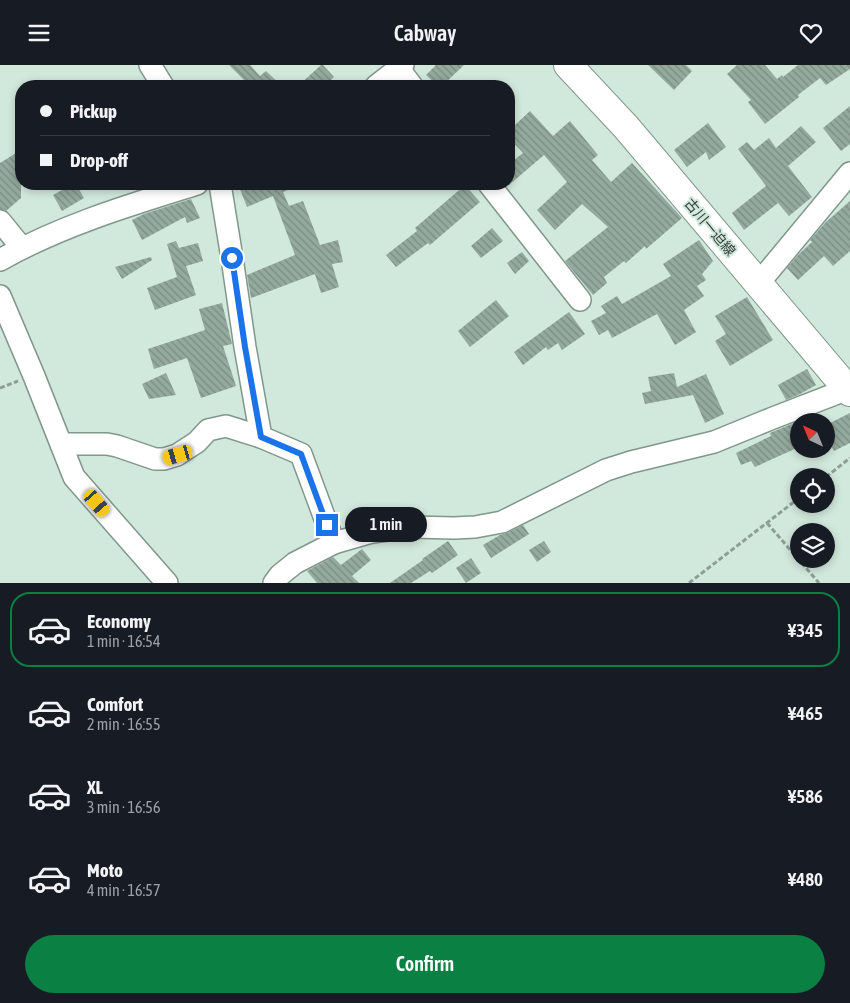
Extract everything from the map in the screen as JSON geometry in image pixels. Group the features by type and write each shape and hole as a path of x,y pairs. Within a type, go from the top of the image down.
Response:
{"main road":[{"name":"古川一迫線","path":"568,65 626,127 849,391"}],"street":[{"path":"150,65 159,80"},
{"path":"384,80 401,67 409,80"},
{"path":"758,284 850,173"},
{"path":"0,260 22,247 96,216 178,190"},
{"path":"221,190 261,437"},
{"path":"494,190 580,300"},
{"path":"0,221 22,247"},
{"path":"0,296 74,477 166,583"},
{"path":"274,583 294,563 334,543 372,532 411,527 454,529 502,523 606,470 714,442 773,418 849,391"},
{"path":"61,444 117,446 155,459 164,459 178,455 197,442 208,430 226,426 261,437 301,454 334,543"}],"path":[{"path":"835,470 850,459"},
{"path":"689,583 790,505"},
{"path":"767,523 819,583"}],"building":[{"path":"229,65 250,65 260,76 266,71 276,80 244,80"},
{"path":"321,65 334,77 331,80 305,80"},
{"path":"436,65 464,65 448,80 431,80 426,75"},
{"path":"648,65 686,65 692,71 674,90"},
{"path":"737,65 765,65 777,79 782,75 783,77 798,65 850,65 850,69 826,85 820,78 765,124 748,102 751,100 727,74"},
{"path":"850,106 850,144 841,151 823,128"},
{"path":"530,111 553,136 570,121 598,155 592,160 611,182 632,163 682,218 646,249 645,246 626,263 624,261 604,277 607,283 593,295 565,261 608,227 582,204 555,230 537,210 567,182 544,155 515,180 515,159 523,153 515,144 515,125"},
{"path":"708,123 726,147 709,160 706,152 687,167 674,150"},
{"path":"801,126 816,142 788,166 812,197 789,216 778,203 744,230 732,213 766,186 738,149 747,142 754,150 769,138 776,148"},
{"path":"15,154 15,190 21,190 21,198 6,211 0,209 0,163"},
{"path":"62,190 79,190 84,198 62,211 53,195"},
{"path":"240,190 288,190 283,192 289,206 303,201 320,245 338,240 343,262 332,264 339,287 321,293 315,274 251,298 247,275 295,255 273,196 247,207"},
{"path":"459,190 469,190 480,202 430,245 428,243 396,267 386,255 417,231 415,228"},
{"path":"191,199 200,218 187,223 185,217 142,240 132,220 144,214"},
{"path":"850,201 850,251 833,266 824,256 798,280 787,268 812,242 810,240 826,222"},
{"path":"492,228 503,241 481,258 471,246"},
{"path":"699,240 713,261 702,274 706,280 697,286 704,296 684,310 696,332 675,345 657,314 612,338 608,330 599,335 591,321 606,313 601,306 617,296 622,304 671,276 663,264"},
{"path":"176,241 179,248 198,243 203,261 186,266 196,295 155,310 147,288 177,277 167,244"},
{"path":"522,252 529,261 515,274 507,263"},
{"path":"151,257 152,260 122,279 115,267"},
{"path":"747,297 773,340 730,366 715,341 726,334 715,316"},
{"path":"496,300 509,316 470,347 458,331"},
{"path":"222,303 232,344 223,346 236,386 201,398 187,358 154,369 148,349 205,330 199,309"},
{"path":"569,312 585,334 562,350 558,343 548,350 546,347 523,365 514,352"},
{"path":"807,369 816,385 786,400 778,385"},
{"path":"166,373 176,395 149,399 142,384"},
{"path":"674,373 677,387 706,374 724,414 705,423 693,395 645,404 642,393 651,391 648,377"},
{"path":"850,413 850,443 835,450 835,420"},
{"path":"790,425 790,451 755,467 751,461 741,465 736,453 771,436 770,433"},
{"path":"523,525 529,534 491,558 483,545"},
{"path":"448,541 458,555 432,573 430,571 411,583 390,583 423,560"},
{"path":"544,541 551,552 537,562 529,550"},
{"path":"362,549 371,560 352,576 359,583 317,583 307,571 333,557 341,565"},
{"path":"471,558 481,573 466,583 456,568"}],"route":[{"path":"232,258 261,437 301,454 327,525"}]}
